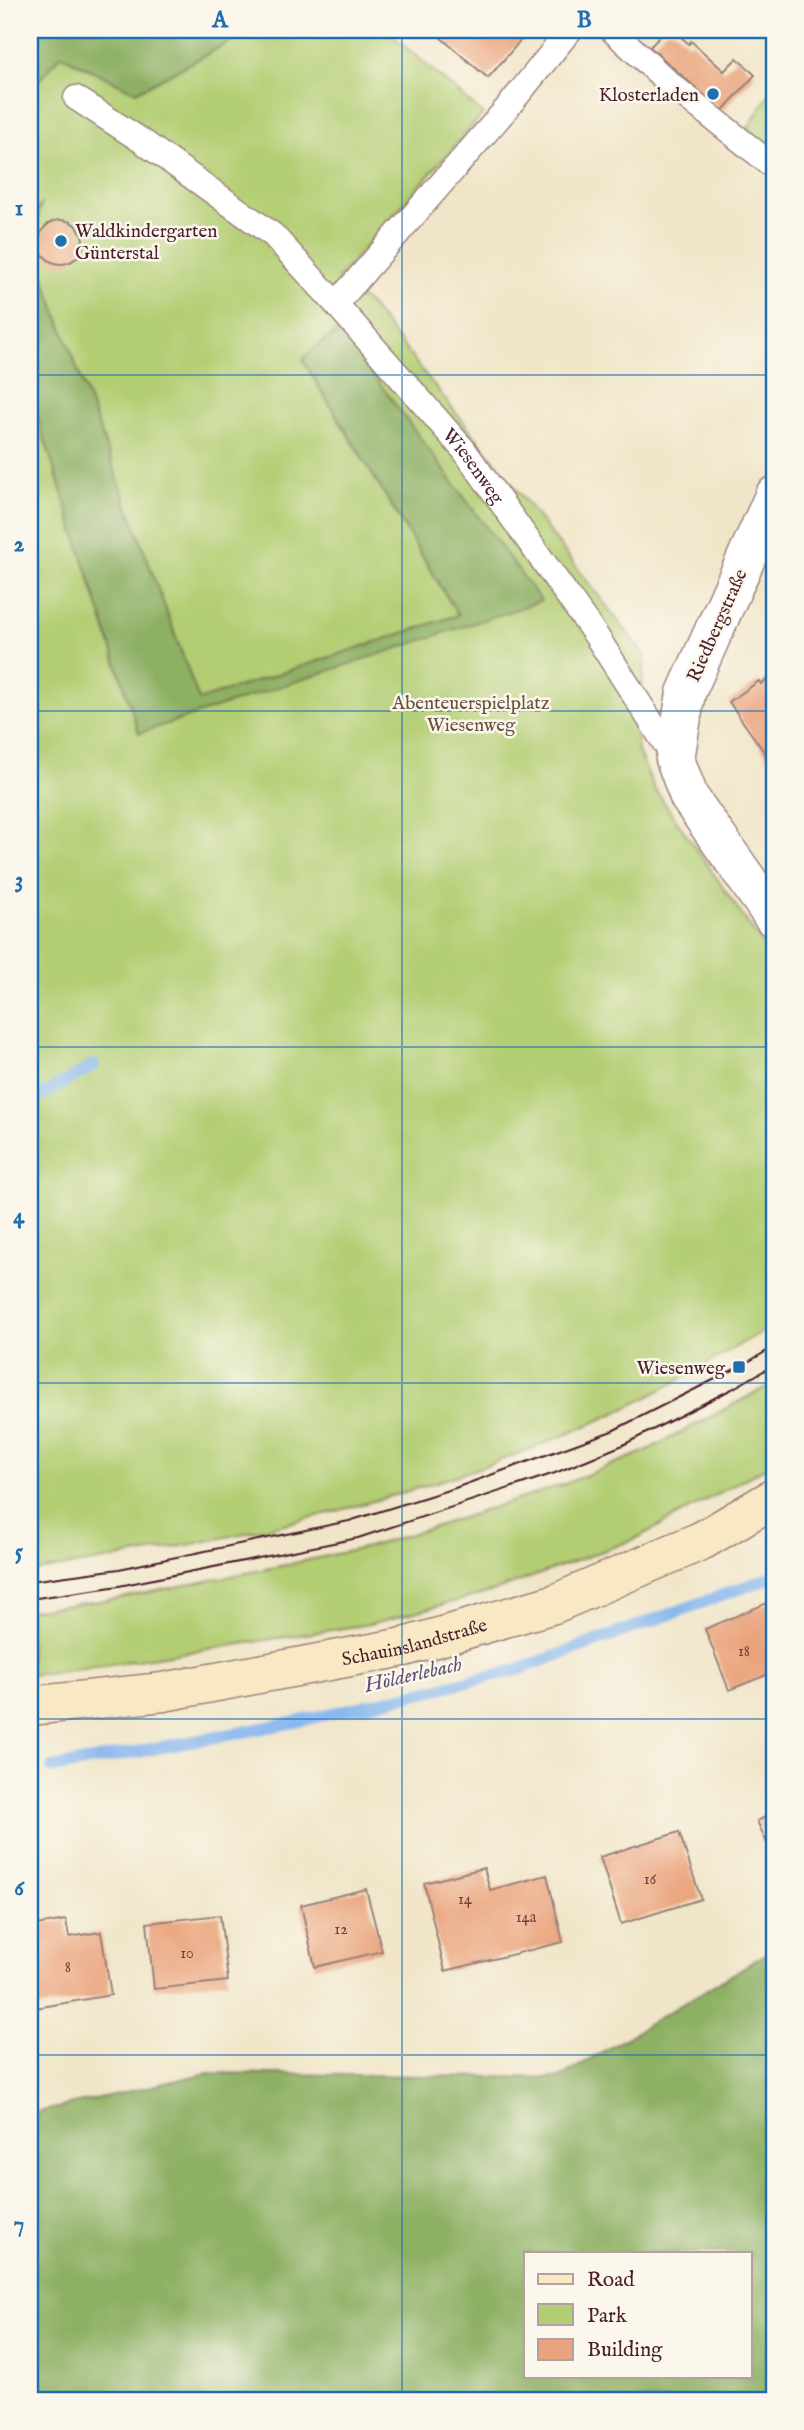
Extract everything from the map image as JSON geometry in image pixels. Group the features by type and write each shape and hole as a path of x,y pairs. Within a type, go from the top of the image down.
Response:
{"main road":[{"name":"Schauinslandstraße","path":"30,1706 163,1692 404,1647 554,1604 704,1540 774,1498"}],"street":[{"name":"Riedbergstraße","path":"675,759 686,693 774,496"},
{"name":"Wiesenweg","path":"675,759 689,797 774,918"}],"lane":[{"path":"336,304 501,115 570,30"},
{"path":"612,30 669,83 774,167"},
{"name":"Wiesenweg","path":"76,98 142,141 273,235 336,304 464,450 597,637 675,759"}],"green space":[{"path":"30,30 252,30 136,92 61,55 30,90"},
{"name":"Abenteuerspielplatz Wiesenweg","path":"252,30 386,30 483,114 338,278 370,305 645,656 637,749 654,788 774,961 774,1325 624,1409 533,1448 464,1473 321,1515 249,1532 30,1572 30,393 139,733 540,601 303,361 458,615 199,700 32,241 40,206 30,214 30,90 60,55 136,92"},
{"path":"774,87 774,153 747,129"},
{"path":"41,205 32,241 199,700 458,615 303,360 309,352 340,330 541,601 139,733 30,393 30,214"},
{"path":"774,1383 774,1463 635,1539 494,1591 370,1624 30,1675 30,1610 116,1599 281,1566 368,1547 437,1526 562,1485 646,1451"},
{"path":"774,1949 774,2400 30,2400 30,2114 208,2073 559,2078"}],"building":[{"path":"432,30 523,30 527,33 488,78"},
{"path":"666,30 673,30 689,44 691,41 724,71 737,58 755,75 722,111 650,47"},
{"name":"Waldkindergarten Günterstal","path":"61,220 76,227 83,242 76,257 61,264 46,257 39,242 46,227"},
{"path":"774,674 774,766 729,702"},
{"path":"772,1601 774,1672 729,1690 705,1629"},
{"path":"774,1813 774,1859 757,1821"},
{"path":"679,1832 701,1899 621,1924 600,1857"},
{"path":"484,1868 490,1890 547,1875 563,1942 445,1971 424,1883"},
{"path":"366,1889 382,1951 315,1967 301,1905"},
{"path":"220,1915 228,1981 154,1989 147,1923"},
{"path":"66,1920 69,1937 101,1932 111,1995 30,2009 30,1926"}],"waterway":[{"path":"30,1102 94,1065"},
{"name":"Hölderlebach","path":"52,1768 295,1722 517,1670 772,1577"}],"tram line":[{"path":"30,1581 119,1569 349,1521 455,1488 612,1431 774,1347"},
{"path":"30,1599 119,1586 358,1538 555,1473 623,1445 774,1365"}],"place":[{"name":"Klosterladen","path":"713,94"},
{"name":"Waldkindergarten Günterstal","path":"61,241"},
{"name":"Wiesenweg","path":"739,1367"}]}
